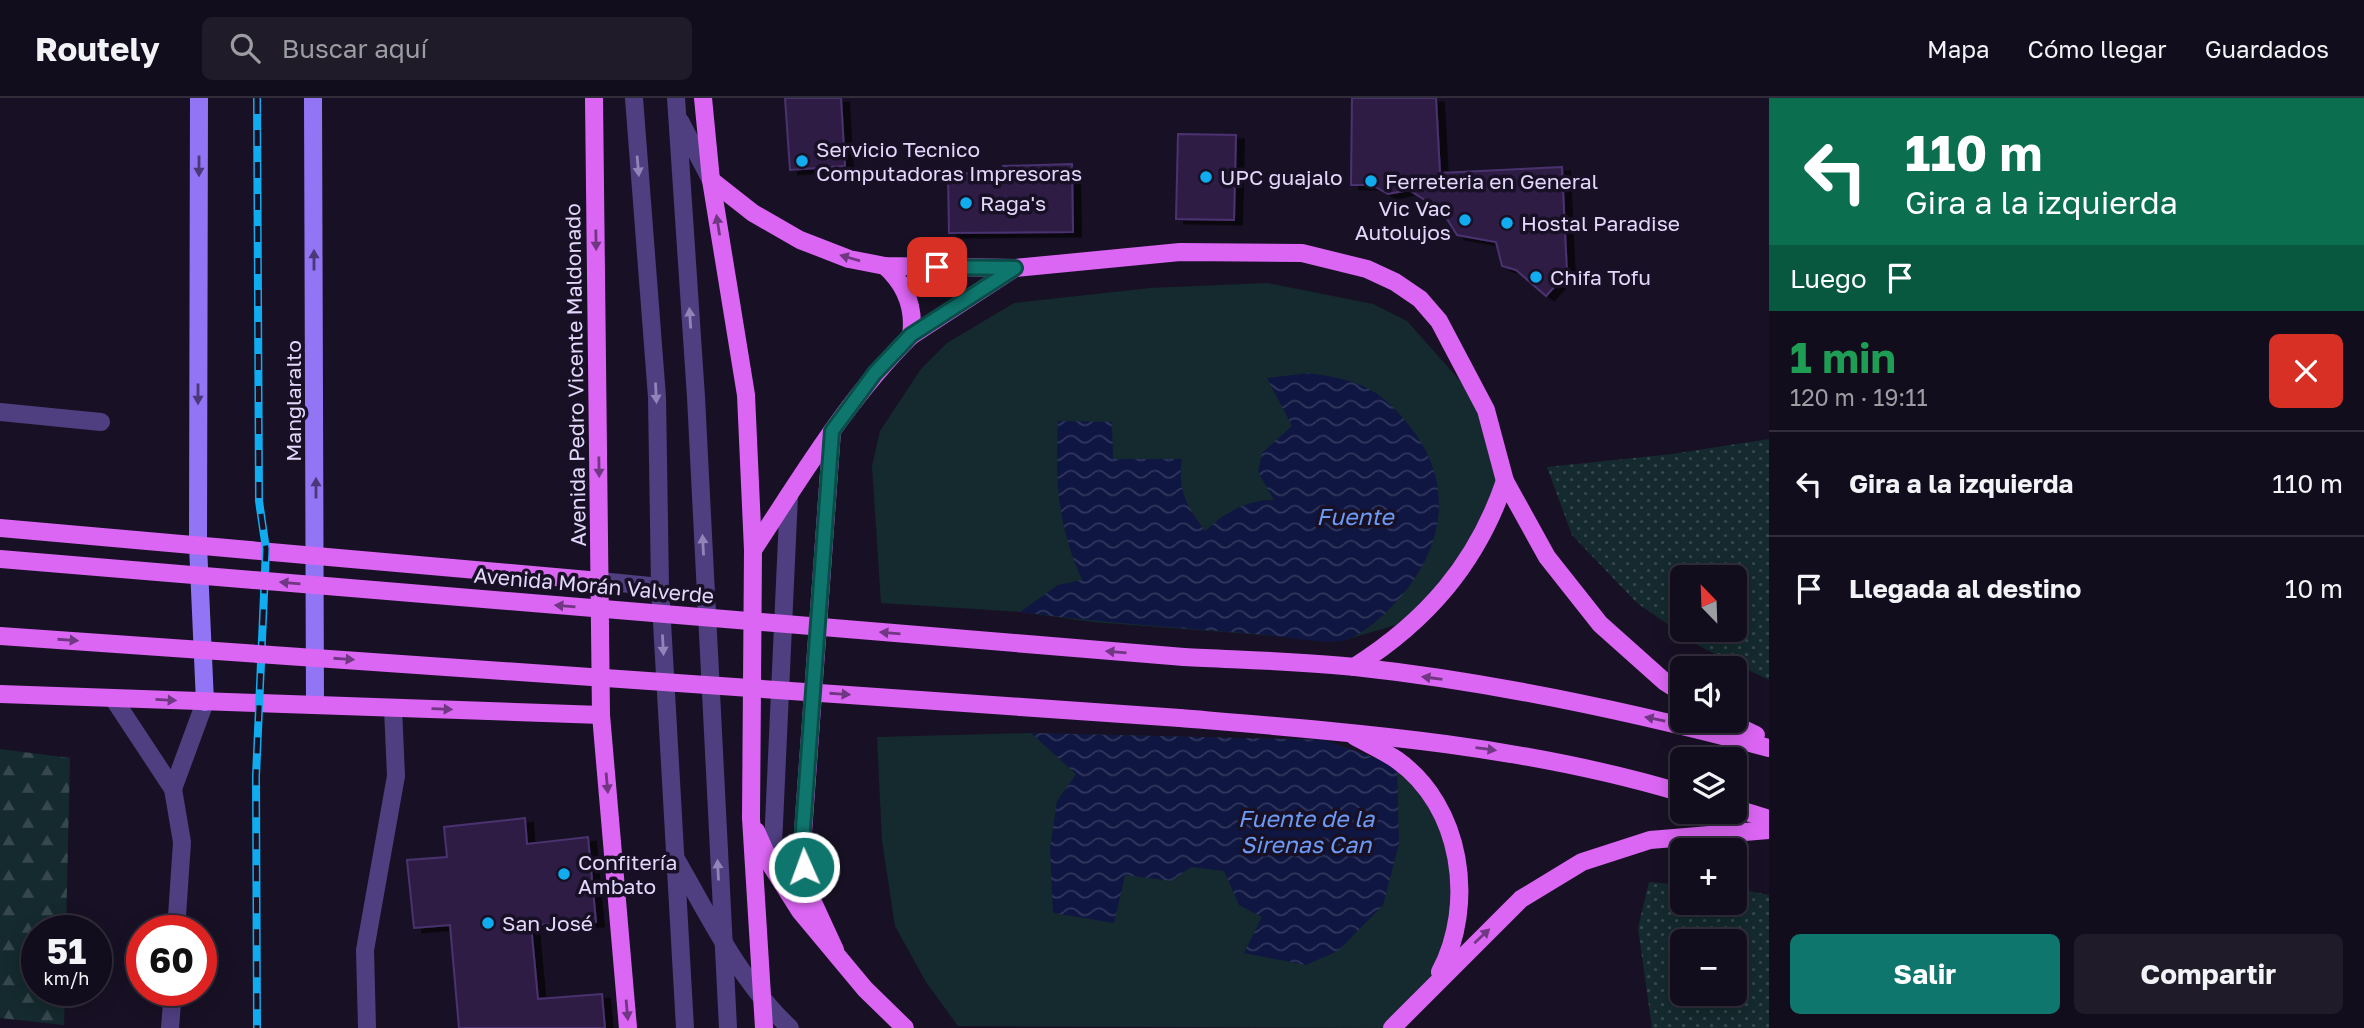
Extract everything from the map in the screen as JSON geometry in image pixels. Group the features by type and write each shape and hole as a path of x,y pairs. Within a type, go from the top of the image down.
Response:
{"main road":[{"path":"199,98 198,545 205,702"},
{"name":"Manglaralto","path":"313,98 316,556 314,705"},
{"name":"Avenida Pedro Vicente Maldonado","path":"594,98 601,715 628,1028"},
{"path":"703,98 711,180 746,395 753,550 751,818 764,1028"},
{"path":"711,180 753,213 800,240 849,259 886,266 1015,268 1180,252 1302,253 1377,273 1420,299 1439,321 1486,410 1505,481 1547,557 1600,625 1670,685"},
{"path":"886,266 909,298 913,322 911,335"},
{"path":"753,550 832,431 875,373 911,335 1015,268"},
{"path":"832,431 802,846 812,900 835,950"},
{"path":"1354,667 1390,645 1450,588 1476,550 1505,481"},
{"path":"0,528 600,581"},
{"name":"Avenida Morán Valverde","path":"0,559 1184,657 1354,667 1510,689 1665,720 1769,748"},
{"path":"0,636 1345,731 1499,751 1670,790"},
{"path":"0,694 601,715"},
{"path":"1747,730 1769,740"},
{"path":"1345,731 1397,760 1412,774 1437,806 1450,834 1460,883 1459,918 1446,962 1434,984"},
{"path":"1747,812 1769,819"},
{"path":"751,818 772,867 800,911 865,989 905,1028"},
{"path":"1392,1028 1521,899 1582,862 1650,840 1769,830"}],"street":[{"path":"634,98 657,397 660,587 685,1028"},
{"path":"677,107 711,180"},
{"path":"677,107 696,397 728,1028"},
{"path":"0,412 101,422"},
{"path":"772,867 789,495"},
{"path":"600,581 660,587"},
{"path":"113,698 173,789 182,842 177,915"},
{"path":"173,789 205,702"},
{"path":"367,1028 365,950 396,776 393,708"},
{"path":"673,853 722,939 764,1004 790,1028"},
{"path":"170,1028 172,1006"}],"green space":[{"path":"1268,283 1373,304 1407,321 1486,410 1505,481 1449,588 1396,625 1341,641 1093,622 1020,612 881,603 872,466 880,431 921,369 947,343 1014,303 1150,288"},
{"path":"1769,439 1769,680 1747,669 1747,656 1720,656 1693,642 1747,642 1747,565 1670,565 1670,626 1637,603 1572,535 1547,467 1672,454"},
{"path":"1031,733 1324,740 1378,759 1397,760 1437,806 1460,883 1434,984 1383,1028 958,1026 926,982 895,926 882,841 877,737"},
{"path":"0,749 70,758 66,915 21,915 21,1006 65,1006 64,1025 0,1018"},
{"path":"1649,882 1670,884 1670,915 1747,915 1747,891 1769,895 1769,1028 1652,1028 1638,928"}],"water":[{"name":"Fuente","path":"1308,373 1354,383 1380,396 1408,424 1423,446 1433,469 1438,492 1438,514 1426,559 1397,601 1372,625 1350,638 1327,642 1020,612 1058,585 1082,580 1067,540 1060,502 1058,421 1112,422 1113,459 1182,459 1182,489 1193,514 1205,531 1237,508 1254,502 1274,500 1258,472 1262,453 1292,426 1267,378"},
{"name":"Fuente de la Sirenas Can","path":"1031,733 1324,740 1378,759 1397,760 1399,844 1383,905 1338,951 1306,965 1244,953 1262,917 1239,905 1224,871 1191,867 1171,881 1125,875 1114,923 1053,913 1050,849 1057,801 1076,774"}],"building":[{"path":"785,98 841,98 845,166 790,170"},
{"path":"1352,98 1436,98 1440,173 1562,167 1567,273 1546,296 1516,270 1502,266 1496,242 1457,235 1442,211 1409,190 1388,194 1372,185 1351,185"},
{"name":"UPC guajalo","path":"1178,134 1236,135 1234,220 1176,219"},
{"path":"1072,164 1073,232 949,233 948,174 1003,172 1003,166"},
{"name":"San José","path":"525,818 527,844 588,837 596,922 531,925 538,999 602,994 605,1028 459,1028 450,925 414,928 407,860 447,857 444,827"}],"railway":[{"path":"257,98 259,501 266,549 256,776 257,1028"}],"place":[{"name":"Servicio Tecnico Computadoras Impresoras","path":"802,161"},
{"name":"UPC guajalo","path":"1206,177"},
{"name":"Ferreteria en General","path":"1371,181"},
{"name":"Raga's","path":"966,203"},
{"name":"Vic Vac Autolujos","path":"1465,220"},
{"name":"Hostal Paradise","path":"1507,223"},
{"name":"Chifa Tofu","path":"1536,277"},
{"name":"Confitería Ambato","path":"564,874"},
{"name":"San José","path":"488,923"}],"route":[{"path":"804,867 803,829 832,431 875,373 911,335 1015,268 937,267"}]}
